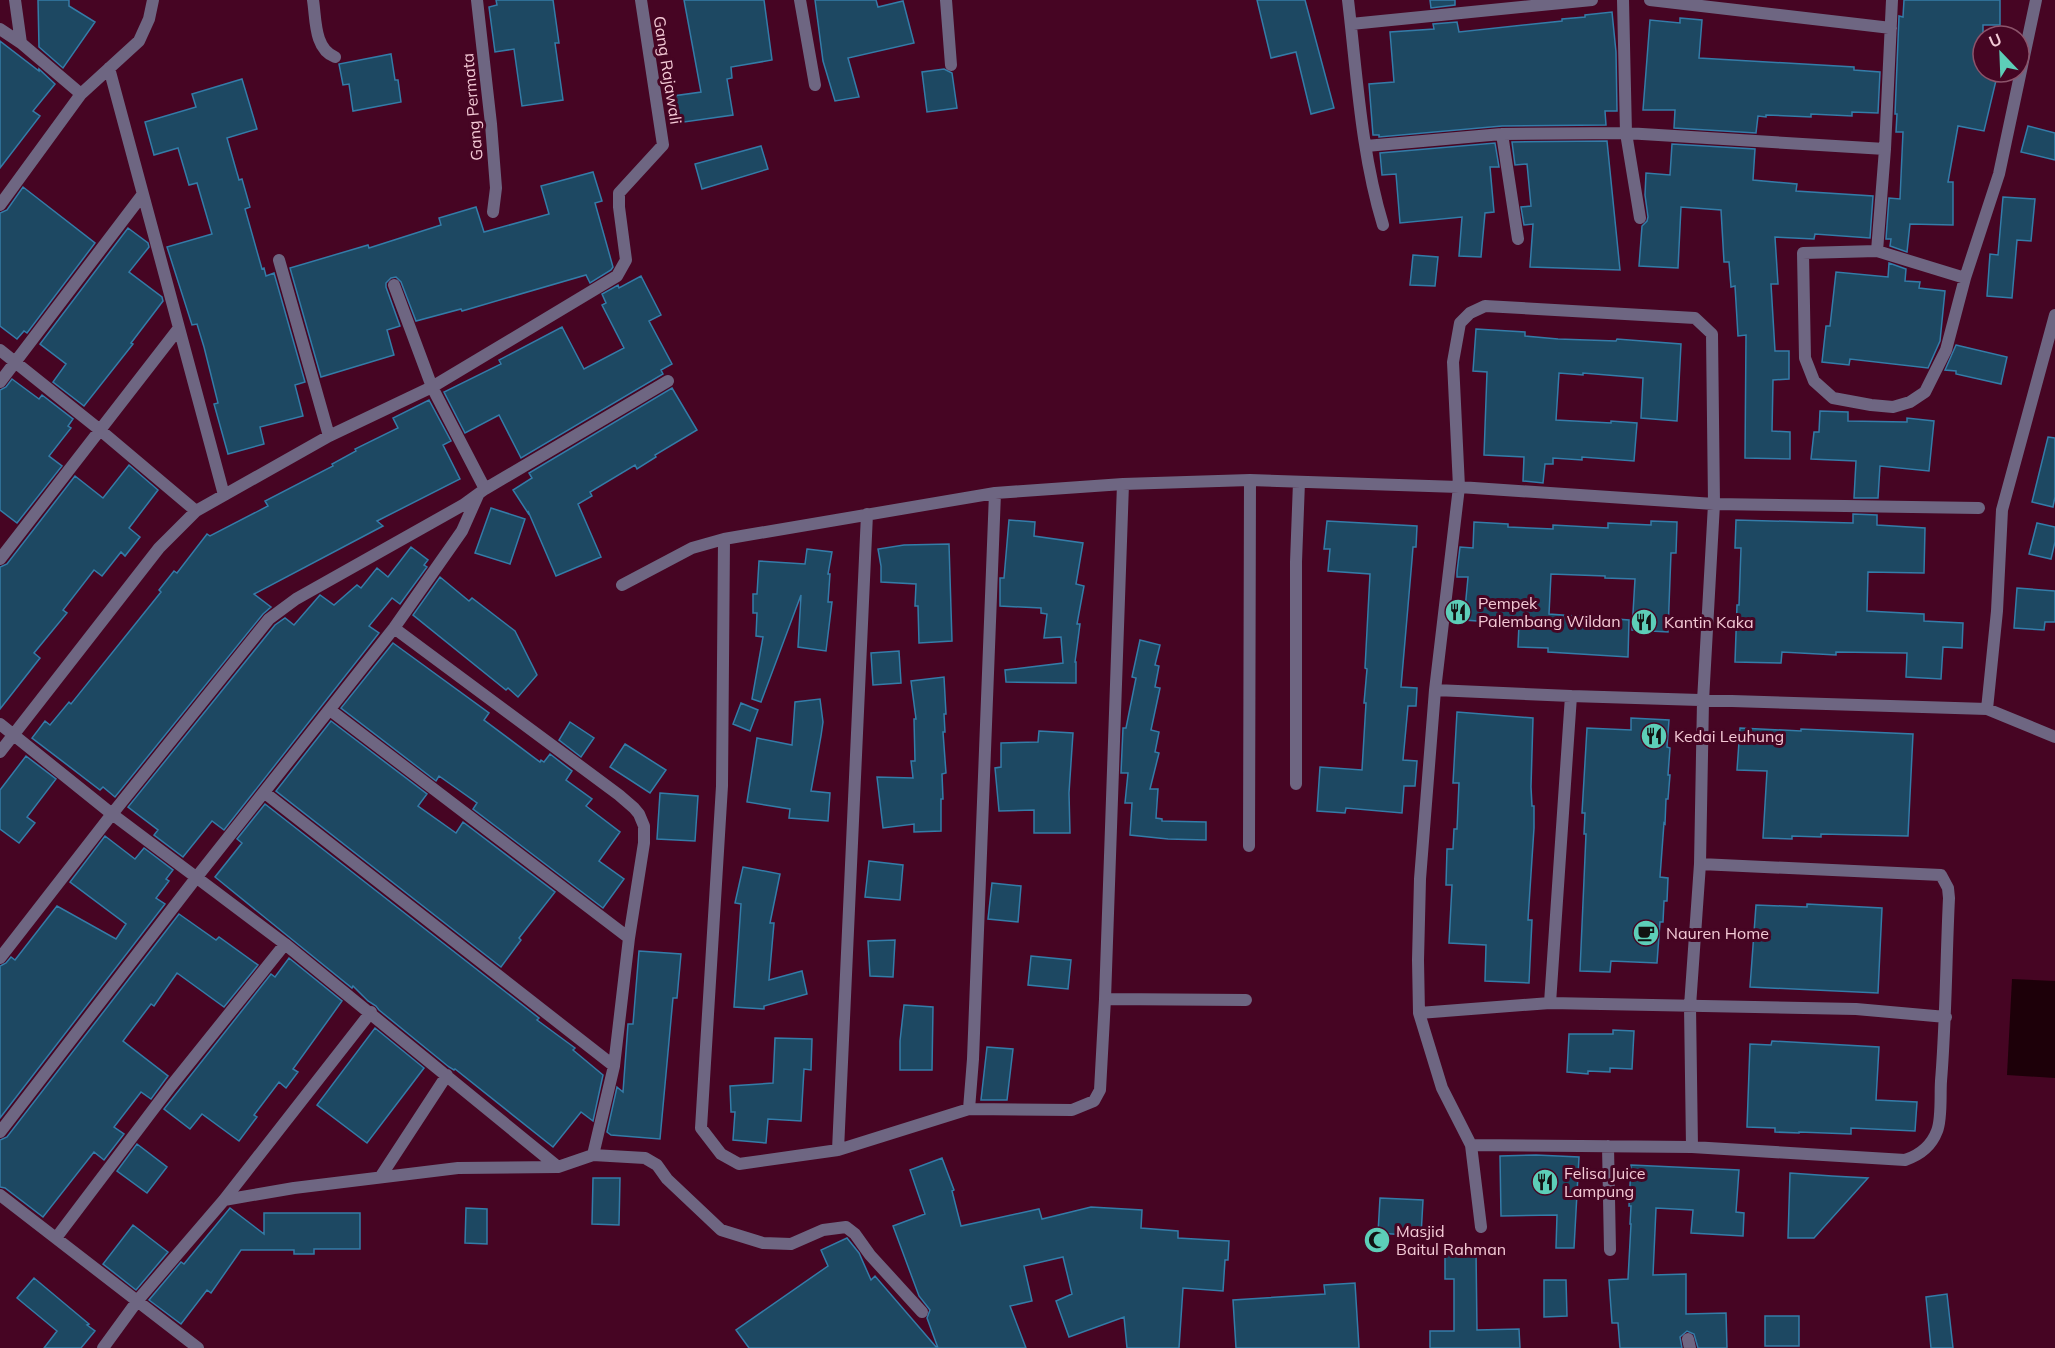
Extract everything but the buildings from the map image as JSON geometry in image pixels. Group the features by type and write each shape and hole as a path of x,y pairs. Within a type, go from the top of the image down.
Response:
{"street":[{"path":"15,0 21,43"},
{"path":"0,205 81,94 139,41 149,20 153,0"},
{"path":"313,0 321,45 327,54 335,57"},
{"name":"Gang Permata","path":"477,0 496,188 493,212"},
{"name":"Gang Rajawali","path":"432,387 617,276 626,260 619,193 663,145 641,0"},
{"path":"800,0 815,85"},
{"path":"946,0 951,65"},
{"path":"1348,0 1366,146 1375,197 1383,225"},
{"path":"1351,24 1592,0"},
{"path":"1623,0 1626,133 1640,218"},
{"path":"1650,0 1891,28"},
{"path":"1876,251 1885,149 1892,0"},
{"path":"1965,278 1876,251 1803,253 1805,358 1814,381 1833,398 1871,405 1893,406 1910,402 1925,392 1946,350 1965,278 1999,174 2036,0"},
{"path":"0,30 21,43 81,94"},
{"path":"109,68 224,495"},
{"path":"1366,146 1502,134 1626,133 1885,149"},
{"path":"1502,134 1518,239"},
{"path":"0,382 143,194"},
{"path":"279,260 328,436"},
{"path":"394,285 432,387 482,491"},
{"path":"1481,1227 1471,1145 1442,1088 1419,1013 1418,960 1420,879 1435,690 1459,487 1453,362 1460,323 1470,313 1485,306 1695,318 1712,334 1714,504 1703,701 1700,864 1690,1006 1692,1147"},
{"path":"1987,709 1997,611 2002,510 2055,315"},
{"path":"0,559 179,328"},
{"path":"0,350 196,511"},
{"path":"0,958 112,813 268,619 296,599 463,505 482,491 668,381"},
{"path":"0,752 159,548 196,511 328,436 432,387"},
{"path":"1249,846 1250,480"},
{"path":"622,585 692,548 724,539 995,493 1124,484 1250,480 1459,487 1714,504 1978,508"},
{"path":"1296,784 1296,562 1299,482"},
{"path":"724,539 722,786 701,1128 721,1154 739,1164 838,1150 969,1109 1072,1110 1094,1101 1100,1090 1105,999 1124,484"},
{"path":"0,1132 196,878 394,628 462,531 482,491"},
{"path":"969,1109 973,1059 995,493"},
{"path":"838,1150 867,514"},
{"path":"394,628 634,808 644,826 644,843 629,938 614,1066 593,1155"},
{"path":"1435,690 1987,709 2055,737"},
{"path":"1550,1003 1571,696"},
{"path":"330,710 629,938"},
{"path":"0,724 196,878 285,944 558,1167"},
{"path":"265,793 614,1066"},
{"path":"1471,1145 1692,1147 1905,1161 1920,1155 1928,1147 1937,1130 1946,1017 1949,898 1948,888 1941,875 1700,864"},
{"path":"56,1238 171,1086 285,944"},
{"path":"1105,999 1246,1000"},
{"path":"1419,1013 1550,1003 1856,1009 1946,1017"},
{"path":"103,1348 138,1300 224,1200 370,1012"},
{"path":"381,1176 447,1075"},
{"path":"1608,1146 1610,1250"},
{"path":"224,1200 381,1176 458,1168 558,1167 593,1155 645,1158 657,1165 667,1179 721,1230 763,1243 791,1244 823,1230 846,1227 855,1234 870,1255 922,1312"},
{"path":"0,1195 198,1348"}],"shaded area":[{"path":"2012,979 2055,981 2055,1078 2007,1075"}],"place":[{"name":"Pempek Palembang Wildan","path":"1458,612"},
{"name":"Kantin Kaka","path":"1644,622"},
{"name":"Kedai Leuhung","path":"1654,736"},
{"name":"Nauren Home","path":"1646,933"},
{"name":"Felisa Juice Lampung","path":"1545,1182"},
{"name":"Masjid Baitul Rahman","path":"1377,1240"}]}
